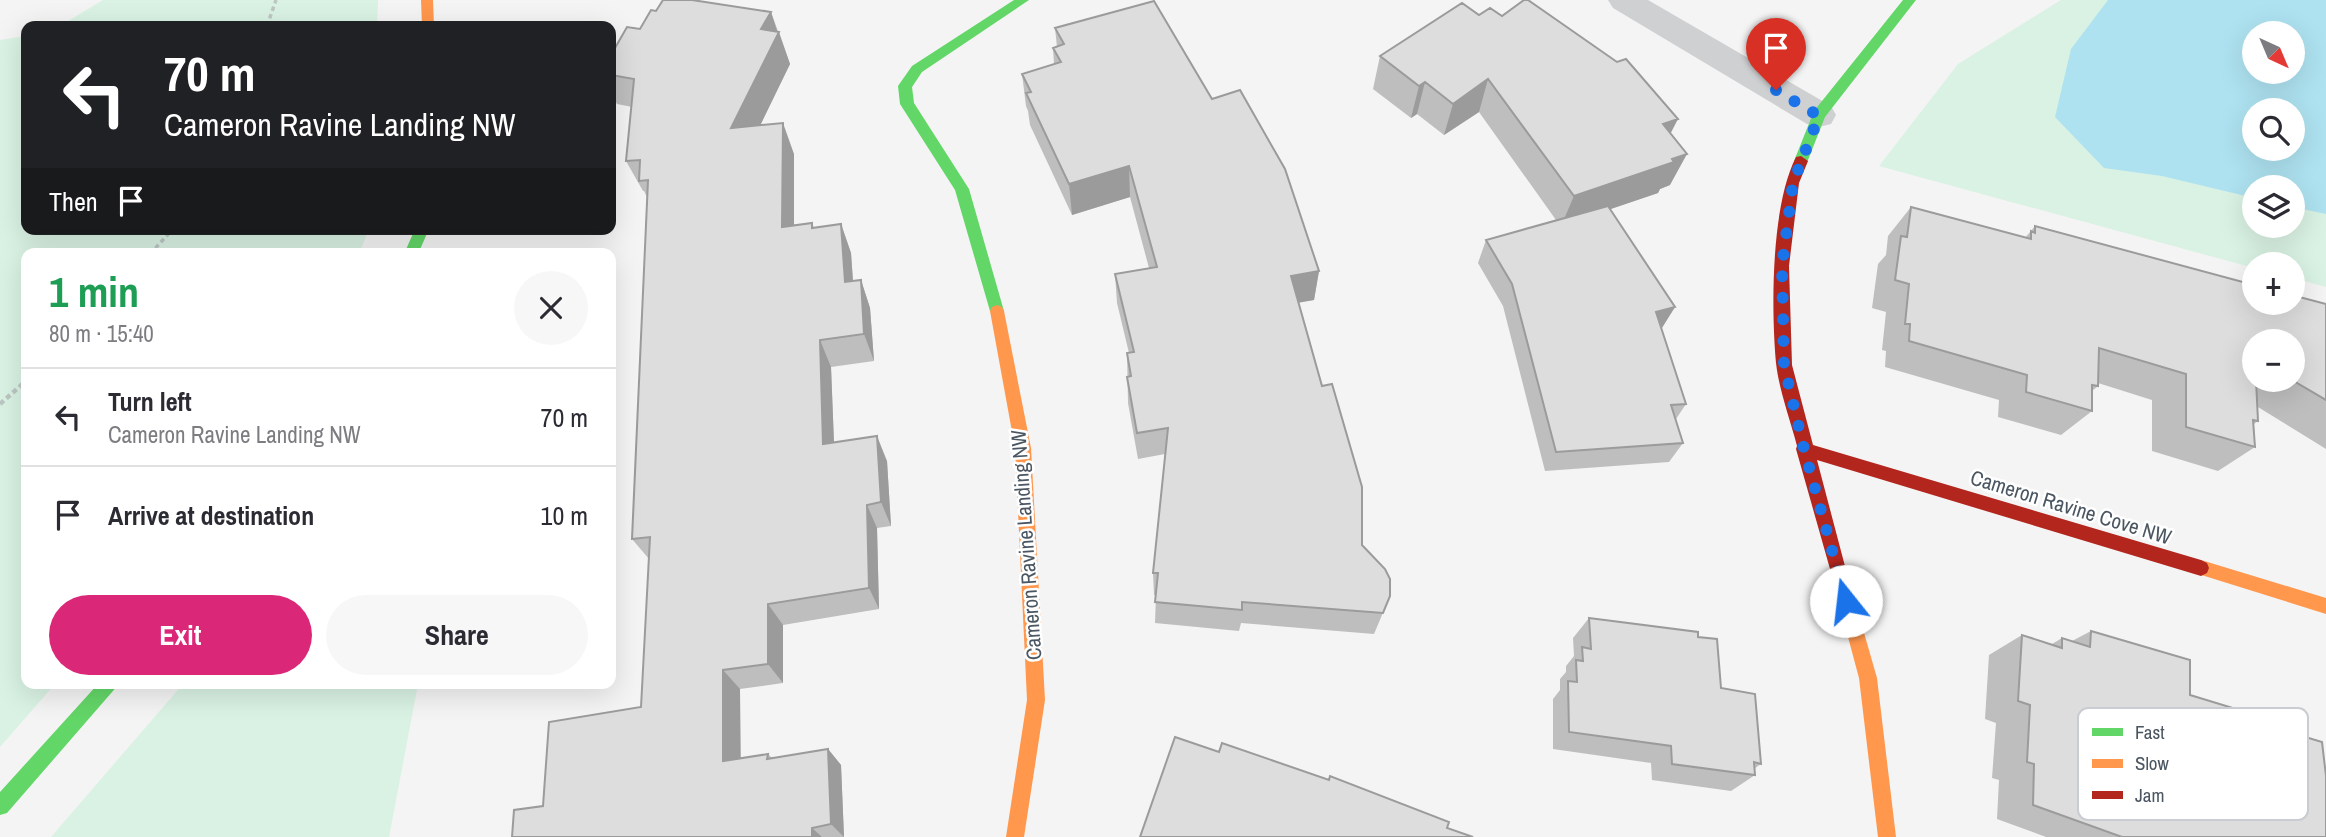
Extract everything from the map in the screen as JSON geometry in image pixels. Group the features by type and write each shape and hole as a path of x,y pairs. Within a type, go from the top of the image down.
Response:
{"street":[{"path":"428,0 428,21"},
{"name":"Cameron Ravine Landing NW","path":"1015,837 1036,700 1023,448 995,301 962,188 907,104 905,86 917,69 1024,0"},
{"path":"1624,0 1819,116"},
{"path":"1887,837 1868,678 1804,449 1784,365 1782,266 1793,183 1819,116 1910,0"},
{"name":"Cameron Ravine Cove NW","path":"1804,449 2326,606"},
{"path":"0,806 105,689"}],"path":[{"path":"269,21 276,0"},
{"path":"156,248 167,235"},
{"path":"0,404 21,385"}],"green space":[{"path":"103,0 378,0 377,21 68,21"},
{"path":"2061,0 2326,0 2326,287 2305,281 2305,252 2242,252 2242,265 1879,166 1958,64"},
{"path":"21,37 21,235 367,235 361,248 21,248 21,689 51,689 0,747 0,40"},
{"path":"179,689 417,689 389,837 51,837"}],"water":[{"path":"2108,0 2326,0 2326,214 2305,210 2305,175 2242,175 2242,195 2162,176 2104,168 2055,117 2071,49"}],"building":[{"path":"663,0 692,0 771,12 761,29 779,32 731,128 783,123 782,227 812,223 812,228 841,224 845,282 861,280 864,334 820,340 823,444 877,436 881,502 867,505 869,588 768,604 768,664 723,670 723,761 768,754 767,759 828,749 831,824 812,828 812,837 512,837 514,810 543,806 549,722 641,707 650,537 632,539 648,180 639,181 640,160 626,161 634,79 616,76 616,46 627,27 640,29 651,10 656,11"},
{"path":"1528,0 1617,62 1626,59 1678,119 1663,124 1687,154 1672,159 1674,162 1574,196 1488,79 1453,104 1425,82 1419,86 1380,56 1462,3 1479,15 1490,8 1502,16"},
{"path":"1154,1 1212,99 1240,90 1285,169 1319,271 1291,276 1322,386 1332,384 1362,487 1362,545 1385,569 1390,579 1390,596 1383,613 1242,602 1242,610 1155,602 1158,573 1153,573 1168,428 1137,433 1127,377 1131,376 1127,353 1134,352 1115,274 1157,267 1129,166 1069,184 1026,93 1031,92 1022,74 1061,62 1053,48 1064,44 1055,28"},
{"path":"1608,206 1675,307 1656,312 1686,404 1671,405 1683,443 1556,452 1512,284 1486,240"},
{"path":"1911,207 2031,239 2031,231 2035,233 2035,226 2242,282 2242,315 2305,315 2305,298 2326,304 2326,400 2305,388 2305,329 2242,329 2242,392 2257,392 2258,421 2253,420 2255,447 2186,427 2186,374 2099,348 2098,386 2092,385 2092,411 2026,392 2027,375 1909,341 1910,324 1905,324 1909,284 1895,280 1901,236 1907,237"},
{"path":"1589,618 1698,632 1698,637 1717,639 1721,688 1755,694 1761,764 1754,762 1755,775 1672,764 1671,746 1569,732 1568,681 1577,682 1576,660 1583,661 1582,647 1591,649"},
{"path":"2091,631 2190,660 2190,695 2233,708 2078,708 2078,820 2308,820 2308,738 2322,742 2326,776 2326,837 2122,837 2033,805 2034,764 2027,762 2030,705 2018,701 2022,635 2062,648 2062,638 2090,647"},
{"path":"1175,737 1219,752 1222,743 1329,780 1330,776 1449,822 1447,828 1473,837 1140,837"}],"traffic: fast":[{"path":"997,311 962,189 907,104 905,86 917,69 1023,0"},
{"path":"1801,161 1819,115 1910,0"},
{"path":"414,248 419,235"},
{"path":"0,806 105,689"}],"traffic: slow":[{"path":"427,0 428,21"},
{"path":"997,311 1023,448 1036,700 1015,837"},
{"path":"2201,568 2326,606"},
{"path":"1838,570 1868,678 1887,837"}],"traffic: jam":[{"path":"1801,161 1792,183 1782,266 1784,365 1838,570"},
{"path":"1804,449 2201,568"}],"route":[{"path":"1776,90 1819,116 1793,183 1782,266 1784,365 1846,601"}]}
